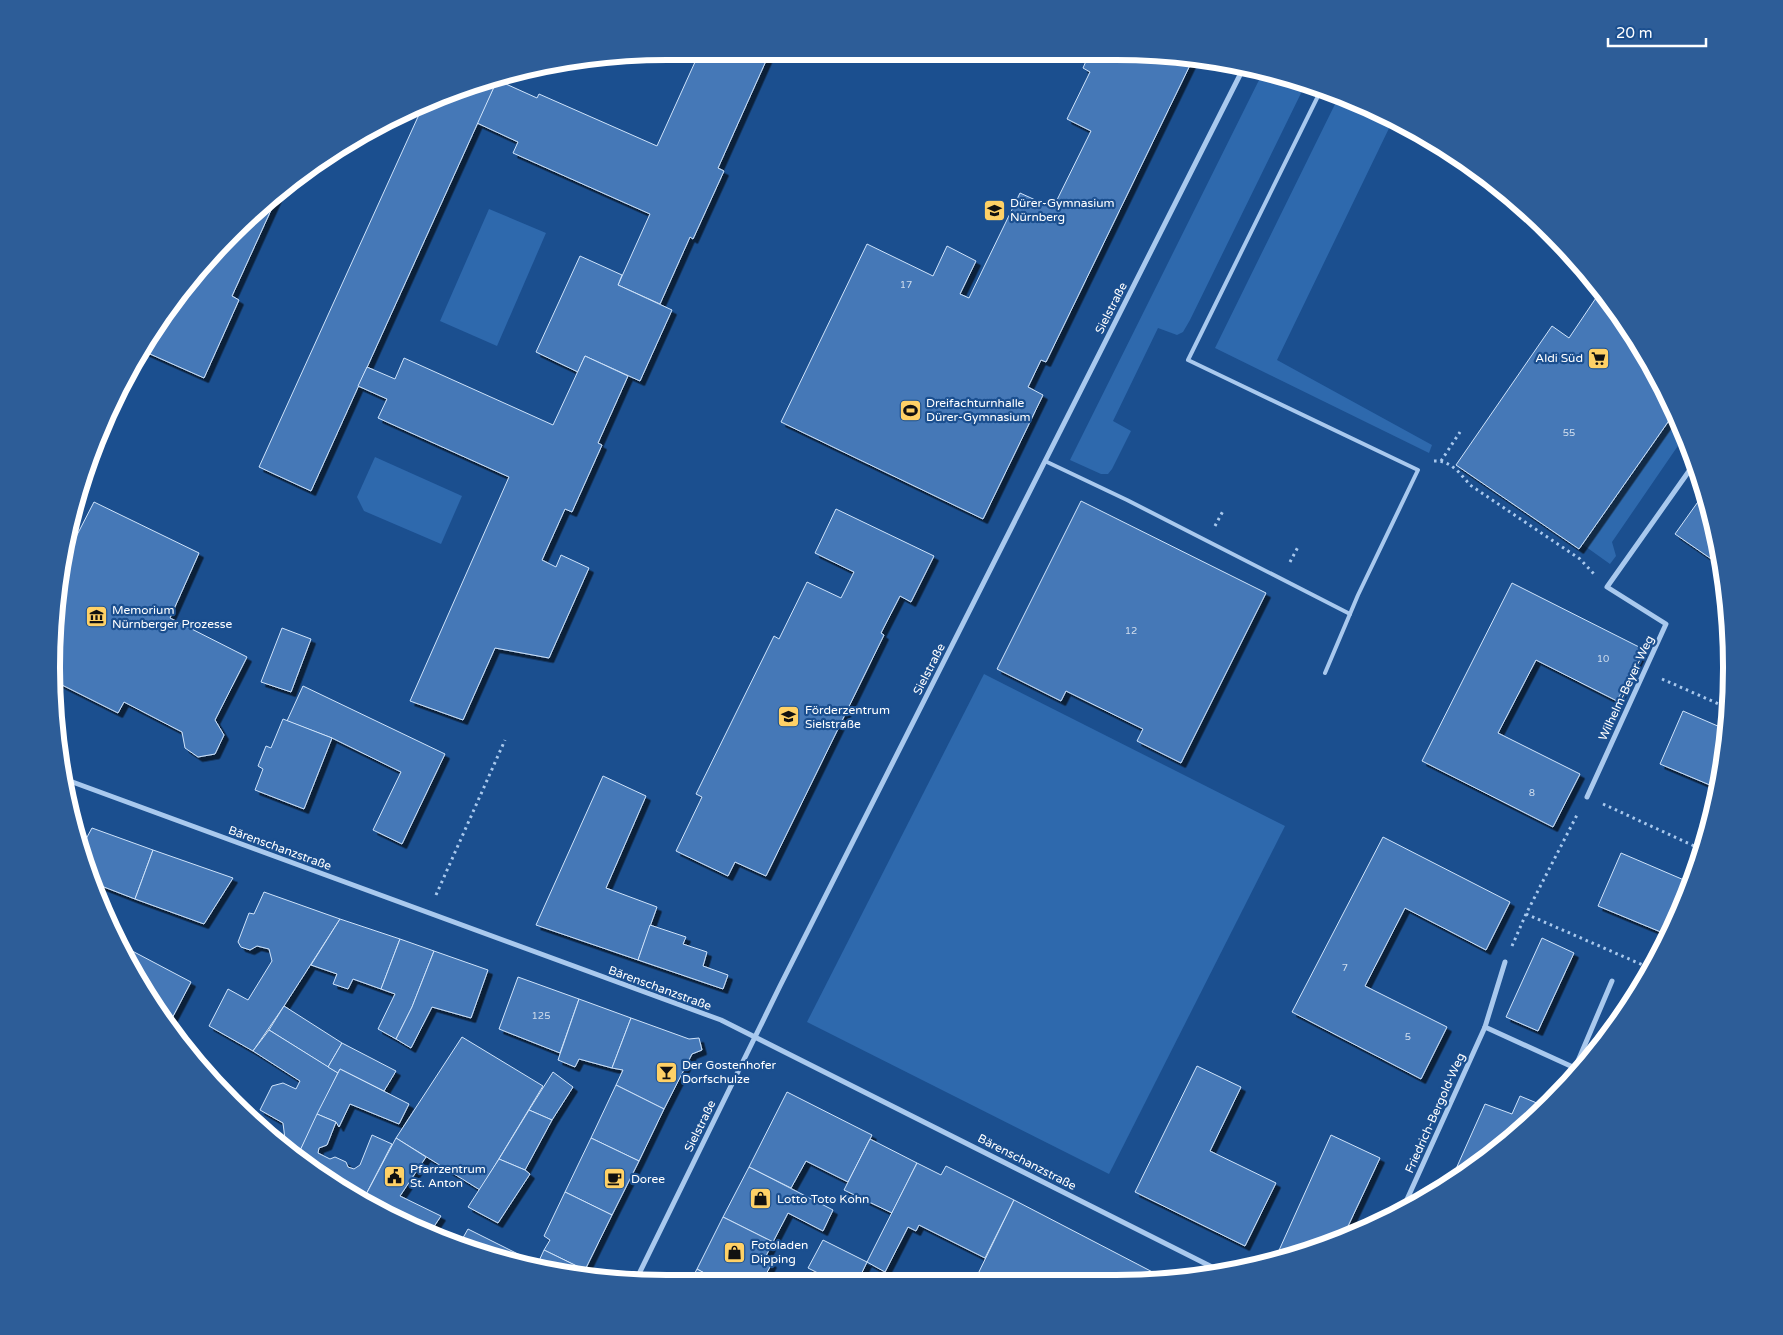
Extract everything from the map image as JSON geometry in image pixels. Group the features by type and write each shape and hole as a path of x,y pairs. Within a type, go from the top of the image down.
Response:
{"street":[{"name":"Sielstraße","path":"639,1274 755,1037 1241,74"},
{"path":"1607,588 1690,470"},
{"name":"Wilhelm-Beyer-Weg","path":"1587,797 1666,624 1607,588"},
{"name":"Bärenschanzstraße","path":"71,782 721,1020 1212,1267"},
{"name":"Friedrich-Bergold-Weg","path":"1407,1200 1485,1028 1505,962"},
{"path":"1578,1060 1612,981"},
{"path":"1485,1028 1573,1067"}],"lane":[{"path":"1319,95 1188,360 1418,470 1350,614 1325,673"},
{"path":"1045,461 1127,500 1350,614"}],"path":[{"path":"1460,432 1441,461 1457,470 1470,485 1580,559 1607,588"},
{"path":"1644,671 1722,705"},
{"path":"428,914 505,740"},
{"path":"1505,962 1526,914 1587,797 1696,847"},
{"path":"1526,914 1645,966"}],"shaded area":[{"path":"1260,78 1303,90 1183,332 1177,335 1158,328 1113,421 1131,431 1112,469 1108,474 1101,474 1070,460"},
{"path":"1336,102 1390,126 1277,360 1432,445 1429,453 1215,348"},
{"path":"489,209 546,233 497,346 440,321"},
{"path":"1670,420 1680,443 1612,542 1616,556 1610,564 1582,544"},
{"path":"375,457 462,496 441,544 364,511 357,497"},
{"path":"984,674 1285,826 1109,1174 807,1022"}],"building":[{"path":"696,60 766,60 718,168 724,171 693,239 690,237 660,304 618,285 650,214 513,153 518,142 477,123 494,86 503,83 537,98 539,94 657,146"},
{"path":"1086,60 1155,61 1190,65 1046,362 1041,360 1028,387 1043,395 983,519 781,422 867,244 933,276 947,246 976,261 960,294 969,298 1020,193 1053,208 1091,131 1067,119 1090,72 1083,68"},
{"path":"495,85 311,491 259,467 420,113 472,92"},
{"path":"273,206 232,296 239,300 204,378 148,353 162,330 211,267 238,238"},
{"path":"580,256 622,275 618,285 672,310 640,381 585,356 578,372 536,352"},
{"path":"1596,297 1621,330 1642,364 1670,420 1579,549 1456,465 1552,326 1569,338"},
{"path":"585,356 628,376 598,443 602,445 572,512 565,509 542,560 556,567 561,555 589,568 549,658 495,648 463,720 410,701 509,477 378,418 387,399 358,386 367,367 395,379 404,358 553,425"},
{"path":"1699,500 1713,560 1675,534"},
{"path":"1081,501 1266,593 1181,763 1137,741 1143,729 1066,691 1061,701 997,669"},
{"path":"94,502 199,553 170,618 247,657 215,720 224,735 215,754 198,757 185,748 182,732 124,702 118,713 60,684 61,628 65,588 74,541"},
{"name":"Förderzentrum Sielstraße","path":"836,509 934,556 911,602 900,596 881,633 884,635 766,876 735,862 728,876 676,851 702,797 696,794 774,636 779,639 807,582 841,598 854,572 815,553"},
{"path":"1512,583 1643,649 1617,701 1536,660 1498,733 1580,774 1553,827 1422,761"},
{"path":"282,628 311,639 291,692 261,682"},
{"path":"303,686 445,754 402,844 373,830 401,772 332,738 287,721"},
{"path":"1683,711 1720,727 1711,786 1660,764"},
{"path":"283,719 332,738 304,809 255,790 263,769 258,766 266,746 271,748"},
{"path":"603,776 646,796 606,888 657,907 638,960 536,925"},
{"path":"92,828 153,850 135,899 101,886 85,840"},
{"path":"1383,837 1510,902 1486,950 1405,908 1365,986 1447,1027 1421,1079 1292,1012"},
{"path":"153,850 233,878 204,924 135,899"},
{"path":"1621,853 1684,880 1662,932 1598,906"},
{"path":"264,892 340,919 253,1051 209,1026 228,989 248,1000 272,961 269,949 257,946 250,950 241,947 238,942 249,913 254,914"},
{"path":"340,919 400,939 381,989 353,979 348,989 333,984 337,974 311,965"},
{"path":"650,925 686,937 683,944 707,952 703,966 728,975 723,989 638,960"},
{"path":"1542,938 1574,953 1538,1031 1506,1017"},
{"path":"400,939 434,951 412,1007 396,1039 378,1029 395,994 381,989"},
{"path":"130,950 191,982 172,1018 141,971"},
{"path":"434,951 488,970 471,1018 432,1007 411,1048 396,1039 412,1007"},
{"path":"518,977 579,999 560,1053 499,1029"},
{"path":"579,999 631,1018 612,1068 579,1059 575,1067 558,1060"},
{"path":"284,1006 342,1043 328,1067 269,1030"},
{"path":"631,1018 689,1039 699,1038 702,1050 692,1054 664,1109 616,1085 623,1070 612,1068"},
{"path":"269,1030 338,1073 300,1151 285,1138 283,1123 260,1110 272,1086 283,1083 296,1089 300,1081 253,1051"},
{"path":"462,1037 543,1086 480,1190 396,1138"},
{"path":"342,1043 396,1071 384,1091 340,1069 338,1073 328,1067"},
{"path":"1197,1066 1241,1087 1210,1151 1276,1183 1245,1246 1135,1192"},
{"path":"340,1069 409,1104 399,1124 350,1104 339,1127 336,1122 317,1114"},
{"path":"553,1072 573,1087 552,1120 529,1110"},
{"path":"616,1085 664,1109 639,1161 591,1138"},
{"path":"787,1092 872,1135 848,1182 806,1161 791,1188 749,1167"},
{"path":"1520,1096 1538,1104 1516,1124 1455,1172 1485,1104 1512,1114"},
{"path":"529,1110 552,1120 525,1170 499,1159"},
{"path":"317,1114 336,1122 327,1145 319,1148 318,1153 330,1159 335,1157 346,1162 348,1167 354,1169 360,1165 372,1135 392,1144 366,1195 330,1173 300,1151"},
{"path":"1331,1135 1380,1158 1346,1230 1278,1253"},
{"name":"Pfarrzentrum St. Anton","path":"396,1138 426,1157 400,1196 441,1216 433,1228 366,1195"},
{"path":"591,1138 639,1161 612,1215 565,1192"},
{"path":"870,1139 917,1163 892,1213 844,1190"},
{"path":"499,1159 530,1174 498,1223 468,1207"},
{"path":"917,1163 941,1175 946,1166 1014,1200 985,1258 919,1225 916,1231 908,1227 885,1272 867,1262"},
{"path":"749,1167 833,1210 823,1231 788,1213 773,1242 723,1217"},
{"path":"565,1192 612,1215 585,1270 544,1250 550,1240 544,1236"},
{"path":"1014,1200 1156,1274 1116,1275 977,1275"},
{"path":"723,1217 773,1242 764,1260 772,1263 766,1275 708,1275 697,1269"},
{"path":"468,1229 520,1255 510,1254 462,1239"},
{"path":"823,1240 867,1262 861,1275 822,1275 808,1268"},
{"path":"544,1250 583,1269 549,1263 539,1261"},
{"path":"697,1269 708,1275 694,1275"}],"place":[{"name":"Dürer-Gymnasium Nürnberg","path":"994,210"},
{"name":"Aldi Süd","path":"1599,358"},
{"name":"Dreifachturnhalle Dürer-Gymnasium","path":"910,410"},
{"name":"Memorium Nürnberger Prozesse","path":"96,617"},
{"name":"Förderzentrum Sielstraße","path":"789,717"},
{"name":"Der Gostenhofer Dorfschulze","path":"666,1072"},
{"name":"Pfarrzentrum St. Anton","path":"394,1176"},
{"name":"Doree","path":"615,1179"},
{"name":"Lotto Toto Kohn","path":"761,1199"},
{"name":"Fotoladen Dipping","path":"735,1252"}]}
